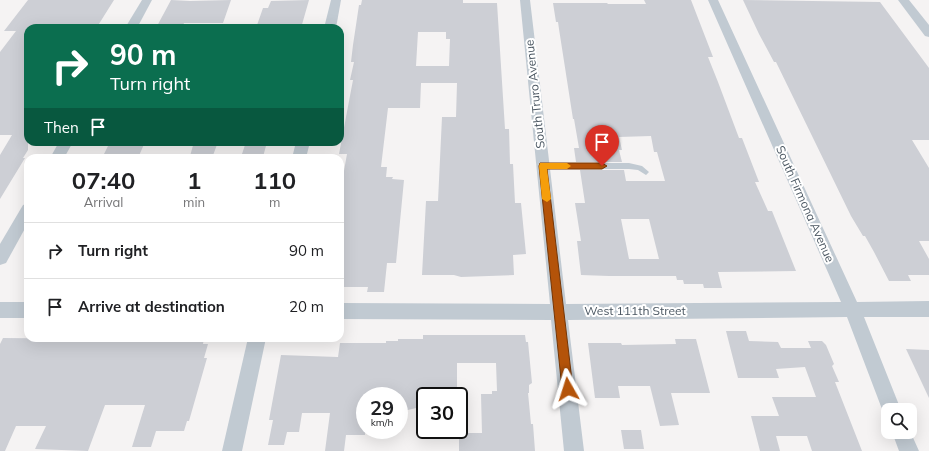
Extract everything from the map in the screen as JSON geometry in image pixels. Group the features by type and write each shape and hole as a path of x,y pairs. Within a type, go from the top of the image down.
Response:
{"street":[{"path":"133,24 147,0"},
{"path":"331,24 336,0"},
{"name":"South Truro Avenue","path":"525,0 574,451"},
{"name":"South Firmona Avenue","path":"713,0 852,309 889,403"},
{"path":"904,0 929,33"},
{"path":"0,258 24,216"},
{"name":"West 111th Street","path":"344,311 559,312 929,309"},
{"path":"0,310 24,310"},
{"path":"232,451 256,342"},
{"path":"904,439 909,451"}],"lane":[{"path":"543,166 629,166 640,168 646,172"}],"building":[{"path":"28,0 114,0 99,24 24,24 24,146 28,146 28,150 24,154 24,160 0,199 0,155 12,135 0,135 0,52 16,31 4,31"},
{"path":"171,0 231,0 223,23 158,24"},
{"path":"309,0 302,24 257,24 263,8 268,8 271,1"},
{"path":"362,0 463,0 463,3 497,3 505,129 509,129 510,164 513,164 515,203 521,203 526,254 513,255 514,275 461,277 454,275 422,275 426,201 438,201 442,117 456,117 457,83 421,83 420,108 388,108 381,167 387,167 386,177 404,180 396,263 387,263 384,292 367,292 368,287 344,287 344,171 347,154 339,154 341,146 344,146 344,128 353,80 350,80 354,62 351,62 359,5 361,5","holes":["418,32 446,32 446,39 450,39 449,66 416,66"]},
{"path":"644,0 691,0 713,57 708,57 739,138 742,138 759,182 755,182 768,211 772,211 796,271 718,272 722,288 704,288 703,284 684,284 683,280 677,280 676,276 581,275 577,241 581,241 575,203 585,203 580,170 624,170 626,181 665,181 657,152 654,152 651,136 619,137 622,150 619,150 622,162 576,162 574,148 579,148 558,22 556,22 553,3 646,4","holes":["621,219 649,219 659,259 629,259"]},
{"path":"743,0 880,2 929,68 929,140 912,140 929,168 929,241 919,241 929,259 929,275 908,275 911,281 889,281 865,236 863,236 851,216 776,62 774,62 759,34"},
{"path":"108,146 143,146 140,154 104,154"},
{"path":"193,146 216,146 214,154 191,154"},
{"path":"245,146 266,146 264,154 242,154"},
{"path":"726,331 746,331 749,341 778,342 781,348 811,348 808,341 822,341 826,345 834,364 832,366 839,382 835,382 862,451 812,451 807,436 776,436 780,451 760,451 751,416 779,416 772,397 816,397 805,367 776,369 779,378 738,378"},
{"path":"423,335 525,335 526,342 528,342 532,383 529,385 528,393 531,424 533,424 535,451 459,451 459,439 468,439 468,433 482,433 481,394 492,394 492,391 497,391 496,363 457,363 457,387 416,387 416,408 408,410 408,387 356,387 356,435 346,435 344,451 325,451 330,413 302,413 299,432 287,432 284,445 268,445 273,420 269,420 281,355 338,357 340,343 386,343 386,341 398,341 398,339 423,339"},
{"path":"3,338 24,338 24,342 203,342 203,344 208,344 204,358 207,358 189,421 187,421 184,431 156,431 151,447 132,447 145,405 105,405 88,451 35,449 46,426 16,426 5,451 0,451 0,344"},
{"path":"675,339 696,339 710,393 671,393 679,425 660,426 650,386 618,386 620,398 595,398 588,343 621,343 622,345 676,344"},
{"path":"906,349 929,350 929,398"},
{"path":"621,430 641,430 644,449 624,449"}],"slow traffic":[{"path":"547,199 543,166 567,166"}],"route":[{"path":"568,389 543,166 602,166"}]}
